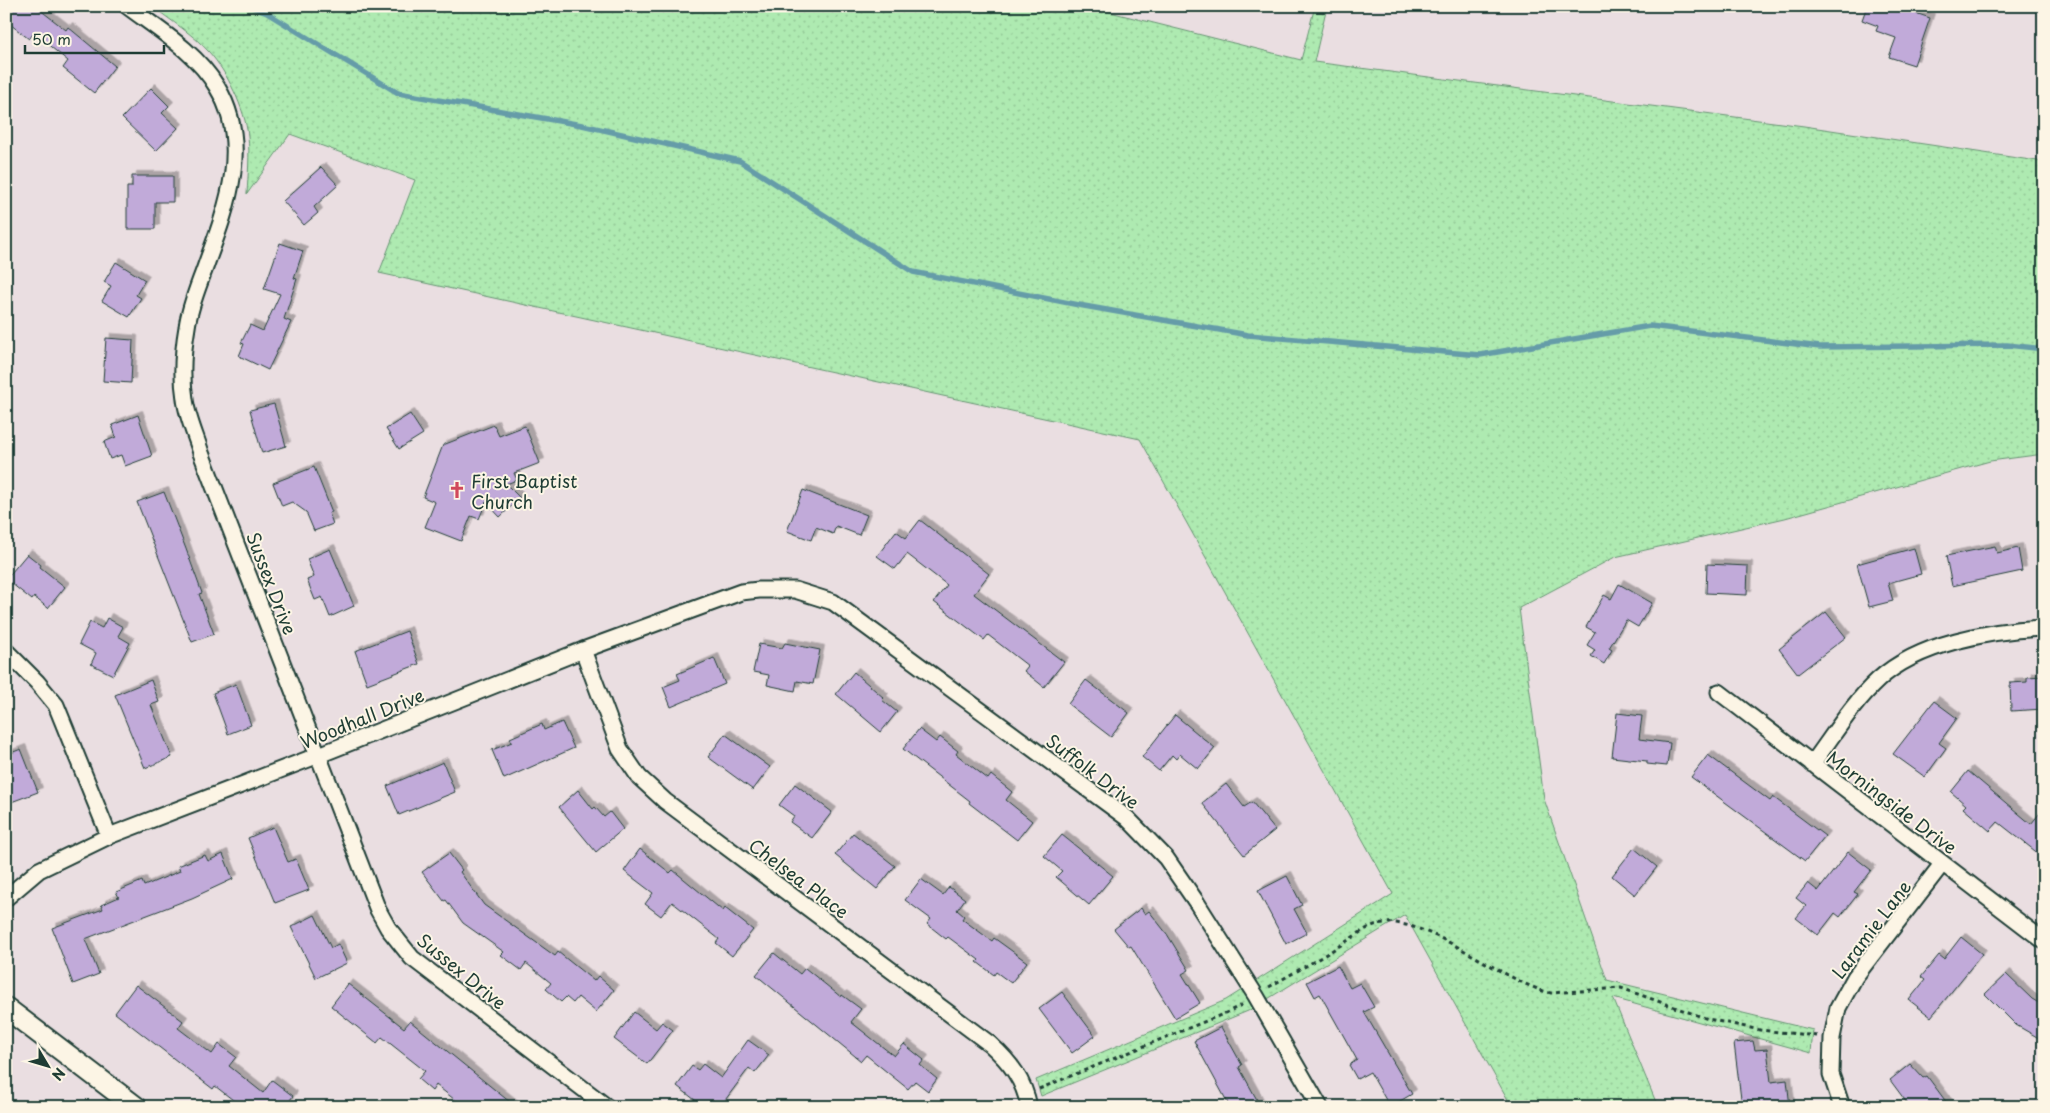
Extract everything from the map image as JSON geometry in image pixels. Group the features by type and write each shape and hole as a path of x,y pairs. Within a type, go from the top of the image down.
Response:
{"main road":[{"path":"6,1008 136,1107"}],"street":[{"name":"Sussex Drive","path":"127,6 200,64 217,86 228,108 233,126 236,144 234,173 208,260 193,300 187,326 183,360 185,400 201,453 378,910 402,947 424,968 607,1107"},
{"name":"Suffolk Drive","path":"741,592 795,590 833,602 1127,818 1166,858 1256,996 1320,1107"},
{"name":"Woodhall Drive","path":"6,898 39,870 109,836 319,756 583,650 741,592"},
{"path":"1812,764 1877,680 1907,659 1928,649 1991,633 2044,628"},
{"name":"Chelsea Place","path":"583,650 620,750 639,777 665,801 990,1044 1007,1060 1019,1078 1028,1100"},
{"path":"6,651 37,682 56,705 109,836"},
{"name":"Morningside Drive","path":"1718,692 2044,941"},
{"name":"Laramie Lane","path":"1842,1107 1832,1074 1832,1038 1838,1008 1855,977 1942,864"}],"path":[{"path":"1028,1100 1228,1012 1373,925 1404,923 1429,933 1539,991 1551,993 1621,988 1708,1019 1760,1030 1832,1038"}],"green space":[{"path":"152,6 1086,6 1301,60 1315,6 1327,6 1314,62 1804,126 2044,162 2044,454 1990,461 1785,518 1615,557 1519,608 1544,799 1607,980 1813,1030 1811,1053 1613,998 1658,1107 1512,1107 1405,915 1248,1011 1041,1096 1036,1080 1226,1000 1393,894 1140,439 379,273 415,180 290,134 247,194 248,136 243,114 234,91 216,60 203,45"}],"building":[{"path":"6,6 35,6 66,30 68,27 115,66 94,93 63,68 68,61 34,33 29,39 6,21"},
{"path":"1867,6 1895,6 1930,18 1914,65 1889,57 1896,38 1876,31 1878,26 1862,20"},
{"path":"151,88 169,106 162,113 178,128 156,151 122,118"},
{"path":"321,167 338,185 314,207 318,213 304,225 283,201"},
{"path":"132,176 173,176 173,202 155,202 155,229 127,229 127,187 132,187"},
{"path":"280,243 303,251 294,278 297,279 284,319 291,322 268,370 239,356 244,344 241,343 250,325 263,331 280,294 264,289"},
{"path":"116,262 145,280 136,295 141,298 129,317 102,301 111,286 104,282"},
{"path":"106,338 133,340 131,383 103,381"},
{"path":"274,404 286,446 262,453 250,410"},
{"path":"410,414 423,434 399,449 386,429"},
{"path":"138,415 152,456 125,466 121,455 110,459 104,442 116,437 112,425"},
{"name":"First Baptist Church","path":"494,425 499,436 525,426 540,463 514,473 517,480 506,484 520,498 500,517 486,502 479,519 471,516 461,541 425,527 435,502 423,497 443,445"},
{"path":"314,467 332,512 329,513 333,524 314,531 306,512 292,502 282,506 273,483"},
{"path":"803,490 867,515 859,535 836,526 833,534 816,527 811,540 787,531"},
{"path":"164,492 202,593 199,594 214,634 192,642 137,502"},
{"path":"920,520 989,574 974,594 1064,662 1044,687 1024,671 1028,666 988,635 984,640 934,602 947,585 907,554 895,569 877,556 896,531 906,538"},
{"path":"1995,546 1997,553 2018,548 2022,571 1952,586 1946,556"},
{"path":"1914,548 1921,574 1888,583 1893,601 1869,607 1857,564"},
{"path":"330,549 354,606 330,617 322,597 315,600 307,580 314,577 307,559"},
{"path":"27,554 65,587 48,608 34,597 32,600 6,579"},
{"path":"1707,564 1748,566 1747,595 1706,593"},
{"path":"1619,584 1652,603 1638,627 1626,620 1609,648 1612,650 1604,664 1591,656 1595,650 1587,645 1595,632 1586,627 1604,595 1611,599"},
{"path":"1826,612 1846,637 1798,674 1779,649"},
{"path":"107,618 123,627 118,636 130,643 113,675 91,664 96,653 79,644 90,622 102,628"},
{"path":"407,631 419,664 367,684 355,651"},
{"path":"785,643 820,650 813,684 797,681 795,691 767,685 769,675 753,672 759,644 782,648"},
{"path":"714,658 725,684 671,707 663,687 680,680 677,674"},
{"path":"854,672 897,712 881,732 836,694"},
{"path":"2044,676 2044,709 2011,711 2010,683 2027,682 2027,677"},
{"path":"151,680 159,702 151,705 172,757 145,768 115,695"},
{"path":"1086,680 1129,713 1111,737 1068,704"},
{"path":"236,684 251,725 228,734 213,693"},
{"path":"1934,701 1957,718 1939,743 1946,748 1925,777 1893,754"},
{"path":"1617,713 1642,716 1639,739 1670,743 1667,766 1647,764 1647,761 1612,757"},
{"path":"1175,715 1215,748 1198,769 1180,754 1176,759 1172,755 1159,771 1142,757"},
{"path":"562,722 574,748 504,779 492,750 512,742 510,738 542,724 544,730"},
{"path":"919,729 936,742 940,737 958,751 956,754 988,779 991,775 1012,792 1006,800 1032,821 1017,840 903,749"},
{"path":"725,734 770,767 753,790 708,757"},
{"path":"21,749 38,792 6,804 6,755"},
{"path":"1708,755 1770,801 1773,797 1825,836 1805,861 1691,777"},
{"path":"443,762 455,792 399,815 387,786"},
{"path":"1968,771 2031,824 2044,808 2044,858 1998,822 1990,831 1963,808 1966,805 1951,792"},
{"path":"795,784 832,812 812,838 790,822 794,816 779,805"},
{"path":"1226,784 1244,807 1252,802 1275,830 1244,855 1202,803"},
{"path":"578,790 593,809 595,807 604,817 610,812 623,829 596,852 559,807"},
{"path":"273,827 288,862 296,859 309,890 275,903 248,838"},
{"path":"853,833 895,866 877,889 835,855"},
{"path":"1062,835 1113,876 1089,905 1056,877 1062,871 1044,856"},
{"path":"1634,848 1657,867 1635,895 1612,876"},
{"path":"640,849 670,873 673,870 723,911 725,908 753,930 732,956 716,943 719,939 672,902 661,916 645,904 653,893 624,871"},
{"path":"1848,852 1871,870 1854,892 1858,894 1840,917 1835,913 1818,935 1796,918 1806,906 1796,898 1808,883 1818,891"},
{"path":"449,853 484,905 555,956 558,952 594,981 598,976 614,990 596,1012 578,997 573,1003 566,997 561,1002 546,989 551,983 526,963 521,970 501,955 504,952 463,923 422,872"},
{"path":"223,854 233,879 192,898 85,939 99,974 73,984 52,928 103,909 101,905 119,897 116,892 142,881 144,886 180,871 178,866 205,855 208,861"},
{"path":"1287,876 1302,905 1294,909 1307,933 1286,944 1258,891"},
{"path":"921,879 943,895 949,887 965,899 957,910 964,916 962,919 992,941 994,938 1027,962 1011,983 996,972 994,975 977,962 979,960 948,937 946,939 927,924 931,919 905,900"},
{"path":"1141,908 1145,914 1149,911 1167,934 1189,970 1182,974 1200,1003 1175,1018 1131,946 1129,947 1114,929"},
{"path":"315,915 331,948 338,944 347,963 316,978 291,927"},
{"path":"1961,937 1982,954 1931,1017 1909,1000 1925,980 1921,977 1939,955 1944,959"},
{"path":"774,953 800,974 805,968 841,997 842,995 861,1009 851,1022 894,1056 904,1044 924,1060 920,1065 937,1079 928,1091 915,1081 908,1089 866,1055 861,1061 756,975"},
{"path":"1338,966 1350,988 1360,983 1374,1007 1364,1012 1412,1094 1390,1107 1370,1072 1357,1079 1349,1065 1357,1060 1320,994 1315,997 1307,982"},
{"path":"2006,974 2032,999 2044,1006 2044,1041 2016,1025 1985,994"},
{"path":"348,984 404,1028 410,1021 516,1107 464,1107 436,1085 432,1091 418,1079 425,1071 382,1037 377,1043 331,1006"},
{"path":"136,985 183,1021 178,1028 212,1054 219,1044 236,1057 229,1066 263,1093 272,1080 293,1096 285,1107 242,1107 215,1086 213,1089 115,1013"},
{"path":"1062,992 1095,1036 1072,1053 1039,1009"},
{"path":"634,1012 656,1029 662,1022 673,1030 647,1064 614,1039"},
{"path":"1221,1027 1242,1065 1239,1067 1261,1107 1230,1107 1194,1041"},
{"path":"748,1040 769,1055 755,1073 749,1068 720,1107 704,1107 677,1086 692,1066 698,1070 703,1064 721,1078"},
{"path":"1753,1041 1755,1050 1767,1049 1771,1082 1787,1080 1790,1107 1742,1107 1734,1043"},
{"path":"1910,1064 1923,1078 1927,1076 1950,1107 1910,1107 1890,1080"}],"waterway":[{"path":"249,6 267,13 398,93 582,125 740,161 913,272 1084,306 1248,335 1480,355 1650,326 1820,347 2007,345 2044,349"}],"place":[{"name":"First Baptist Church","path":"457,490"}]}
